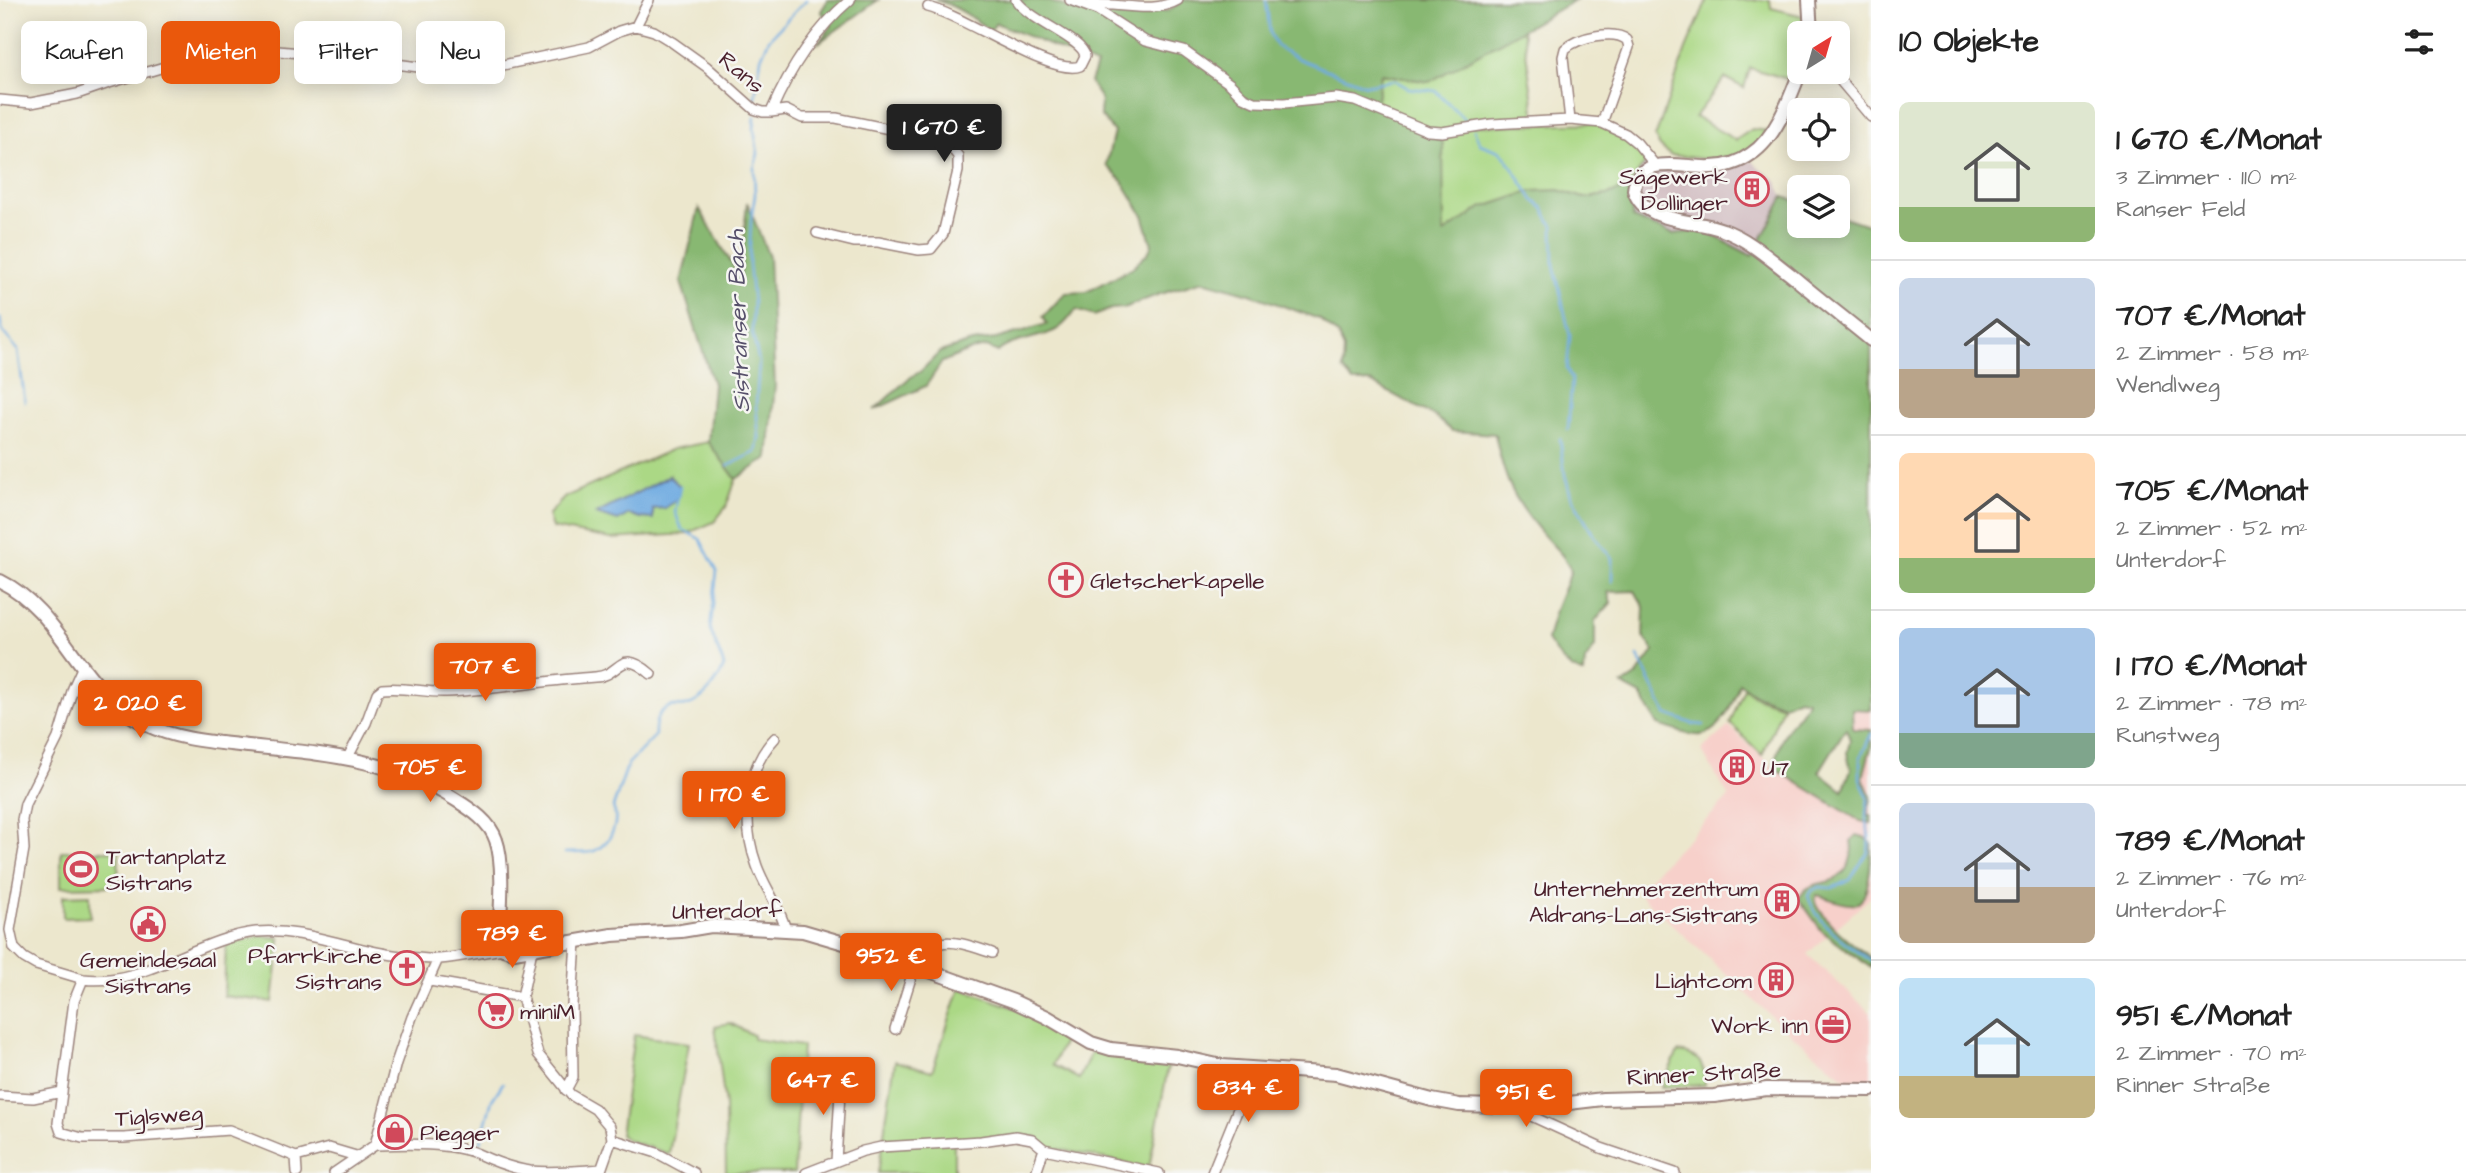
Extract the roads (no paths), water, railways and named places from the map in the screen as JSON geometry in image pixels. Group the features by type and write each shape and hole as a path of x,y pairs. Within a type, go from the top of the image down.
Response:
{"main road":[{"path":"1809,0 1810,21"},
{"path":"1794,84 1773,129 1749,155 1731,164 1712,167 1655,165 1641,174 1634,185 1635,195 1644,207 1661,215 1728,231 1771,259 1871,340"},
{"path":"0,581 37,608 102,692 123,710 146,724 169,733 212,742 348,757 381,765 416,778 463,804 488,826 496,841 499,858 499,941 503,949"},
{"name":"Unterdorf","path":"503,949 514,952 612,935 681,931 711,926 786,930 821,935 915,965"},
{"name":"Rinner Straße","path":"915,965 1024,1005 1101,1046 1177,1056 1222,1066 1336,1073 1444,1103 1535,1107 1603,1099 1714,1096 1768,1089 1871,1090"}],"street":[{"path":"0,100 31,103 77,94 209,54 243,48 336,55 448,71 489,68 579,50 595,44 619,31 636,26 649,0"},
{"name":"Rans","path":"636,26 654,31 672,42 707,67 754,109 771,112 800,57 819,32 850,0"},
{"path":"928,7 956,16 1044,60 1070,69 1080,66 1085,56 1082,47 1037,20 1016,0"},
{"path":"1070,0 1124,26 1145,41 1184,51 1230,84 1242,97 1254,102 1336,98 1355,101 1428,131 1442,132 1492,124 1570,120 1602,123 1626,134 1655,165"},
{"path":"1086,6 1104,1 1165,5 1178,0"},
{"path":"1570,120 1563,57 1565,49 1581,41 1618,35 1628,40 1629,47 1602,123"},
{"path":"1843,84 1871,117"},
{"path":"771,112 786,110 802,118 836,118 938,140 948,144 958,156 958,171 943,234 931,249 919,250 878,242 854,242 817,233"},
{"path":"348,757 366,723 377,693 382,689 445,692 547,680 600,677 626,663 636,663 650,674"},
{"path":"82,668 58,738 25,804 22,820 24,849 10,930 14,948 24,958 42,968 94,981 125,976 236,936 273,931 316,936 387,954 438,959 503,949"},
{"path":"775,738 759,759 748,809 748,824 757,865 777,904 786,930"},
{"path":"566,1090 573,1077 572,1005 576,941"},
{"path":"885,954 891,950 919,954 936,945 947,943 992,953"},
{"path":"334,1173 375,1145 433,1145 478,1154 495,1163 529,1171 600,1171 612,1139 610,1127 604,1117 566,1090 535,1049 531,1025 522,1004 532,950"},
{"path":"375,1145 397,1061 412,1017 438,959"},
{"path":"895,1029 915,965"},
{"name":"Tiglsweg","path":"83,979 74,1001 62,1092 59,1127 65,1134 82,1138 124,1138 229,1130 296,1157"},
{"path":"430,981 522,997"},
{"path":"1212,1173 1240,1104 1256,1086 1266,1068"},
{"path":"836,1161 841,1076"},
{"path":"0,1096 33,1098 62,1092"},
{"path":"1522,1106 1529,1115 1601,1148 1675,1173"},
{"path":"806,1173 881,1147 981,1141 1016,1136 1032,1139 1044,1149 1159,1173"},
{"path":"612,1139 657,1153 694,1173"},
{"path":"298,1173 296,1157 329,1148 356,1156"},
{"path":"1036,1173 1044,1149"}],"water":[{"path":"669,476 680,486 678,499 665,508 653,509 653,519 629,514 618,521 596,514"}],"waterway":[{"name":"Sistranser Bach","path":"754,103 761,58 769,39 806,0"},
{"path":"1266,0 1270,34 1276,46 1299,59 1366,85 1394,80 1408,88 1436,91 1469,124"},
{"name":"Sistranser Bach","path":"728,466 756,452 759,437 756,406 759,362 752,332 753,303 749,264 755,195 754,168 758,154 755,117"},
{"path":"1474,130 1480,144 1499,151 1508,160 1553,226 1554,265 1570,336 1567,369 1572,379 1568,430"},
{"path":"0,318 2,331 18,350 25,402"},
{"path":"1560,439 1571,496 1612,559 1612,582"},
{"name":"Sistranser Bach","path":"565,853 591,852 605,843 615,826 613,807 628,764 655,736 658,716 669,707 692,704 704,696 714,685 724,666 710,629 717,571 700,539 682,529 675,512 680,486"},
{"path":"1638,656 1666,714 1704,725"},
{"path":"1871,734 1860,759 1860,779 1868,798 1868,852 1850,880 1832,888 1819,887 1808,896 1826,925 1871,961"},
{"name":"Sistranser Bach","path":"481,1141 492,1100 503,1083"}],"place":[{"name":"Sägewerk Dollinger","path":"1752,189"},
{"name":"Gletscherkapelle","path":"1066,580"},
{"name":"U7","path":"1737,767"},
{"name":"Tartanplatz Sistrans","path":"81,869"},
{"name":"Unternehmerzentrum Aldrans-Lans-Sistrans","path":"1782,901"},
{"name":"Gemeindesaal Sistrans","path":"148,924"},
{"name":"Pfarrkirche Sistrans","path":"407,968"},
{"name":"Lightcom","path":"1776,980"},
{"name":"miniM","path":"496,1011"},
{"name":"Work inn","path":"1833,1025"},
{"name":"Piegger","path":"395,1132"}]}
